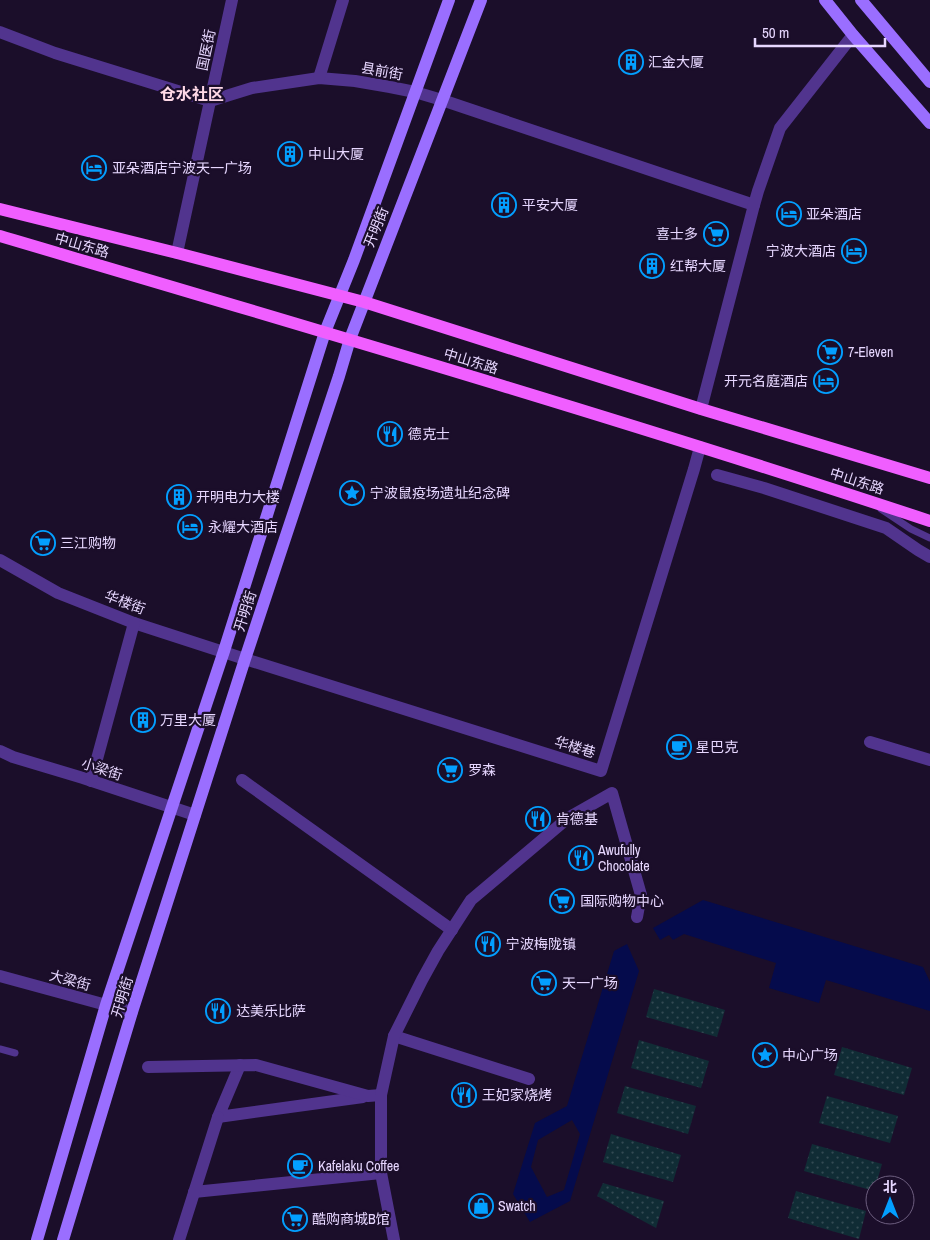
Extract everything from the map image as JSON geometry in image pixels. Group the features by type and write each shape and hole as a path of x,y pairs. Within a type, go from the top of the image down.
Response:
{"main road":[{"name":"中山东路","path":"0,209 364,302 702,409 930,478"},
{"name":"中山东路","path":"0,236 350,339 700,447 930,521"}],"street":[{"name":"国医街","path":"177,253 232,0"},
{"path":"319,78 343,0"},
{"name":"开明街","path":"38,1240 106,1005 224,651 325,332 449,0"},
{"name":"开明街","path":"63,1240 132,1012 350,339 481,0"},
{"path":"825,0 853,35 930,122"},
{"path":"861,0 930,82"},
{"path":"0,32 55,53 210,101"},
{"path":"702,409 754,205 780,128 853,35"},
{"name":"县前街","path":"210,101 252,88 319,78 355,81 415,92 754,205"},
{"name":"华楼巷","path":"245,659 601,771 692,479 700,447"},
{"path":"717,475 764,488 886,528 930,557"},
{"name":"华楼街","path":"0,560 58,593 134,623 245,659"},
{"path":"91,781 134,623"},
{"path":"870,742 930,760"},
{"name":"小梁街","path":"0,751 13,757 196,815"},
{"path":"242,780 452,930"},
{"path":"394,1240 382,1174 375,1096 394,1036 438,951 471,900 568,818 612,793 641,895 637,917"},
{"name":"大梁街","path":"0,976 132,1012"},
{"path":"394,1036 529,1079"},
{"path":"179,1240 218,1116 240,1065"},
{"path":"148,1067 256,1065 375,1096"},
{"path":"218,1116 375,1096"},
{"path":"194,1192 382,1174"}],"lane":[{"path":"871,501 899,522 930,538"},
{"path":"0,1049 15,1053"}],"shaded area":[{"path":"703,900 923,967 930,982 930,1011 826,980 819,1003 769,988 776,963 684,934 673,940 669,935 660,940 653,928"},
{"path":"627,944 639,971 570,1201 530,1222 513,1194 535,1123 567,1106 614,951","holes":["572,1120 580,1134 564,1190 547,1197 531,1167 538,1140"]},
{"path":"654,989 725,1010 717,1037 646,1017"},
{"path":"639,1040 709,1061 701,1088 631,1068"},
{"path":"842,1047 912,1068 904,1095 834,1075"},
{"path":"625,1086 696,1106 688,1134 617,1113"},
{"path":"827,1096 898,1116 890,1143 819,1123"},
{"path":"611,1134 681,1155 673,1182 603,1162"},
{"path":"812,1144 882,1164 879,1175 865,1175 865,1188 804,1171"},
{"path":"603,1183 664,1201 656,1228 597,1196"},
{"path":"796,1191 865,1211 859,1239 788,1218"}],"place":[{"name":"汇金大厦","path":"631,62"},
{"name":"中山大厦","path":"290,154"},
{"name":"亚朵酒店宁波天一广场","path":"94,168"},
{"name":"平安大厦","path":"504,205"},
{"name":"亚朵酒店","path":"789,214"},
{"name":"喜士多","path":"716,234"},
{"name":"宁波大酒店","path":"854,251"},
{"name":"红帮大厦","path":"652,266"},
{"name":"7-Eleven","path":"830,352"},
{"name":"开元名庭酒店","path":"826,381"},
{"name":"德克士","path":"390,434"},
{"name":"宁波鼠疫场遗址纪念碑","path":"352,493"},
{"name":"开明电力大楼","path":"179,497"},
{"name":"永耀大酒店","path":"190,527"},
{"name":"三江购物","path":"43,543"},
{"name":"万里大厦","path":"143,720"},
{"name":"星巴克","path":"679,747"},
{"name":"罗森","path":"450,770"},
{"name":"肯德基","path":"538,819"},
{"name":"Awufully Chocolate","path":"581,858"},
{"name":"国际购物中心","path":"562,901"},
{"name":"宁波梅陇镇","path":"488,944"},
{"name":"天一广场","path":"544,983"},
{"name":"达美乐比萨","path":"218,1011"},
{"name":"中心广场","path":"765,1055"},
{"name":"王妃家烧烤","path":"464,1095"},
{"name":"Kafelaku Coffee","path":"300,1166"},
{"name":"Swatch","path":"481,1206"},
{"name":"酷购商城B馆","path":"295,1219"}],"district":[{"name":"仓水社区","path":"192,94"}]}
